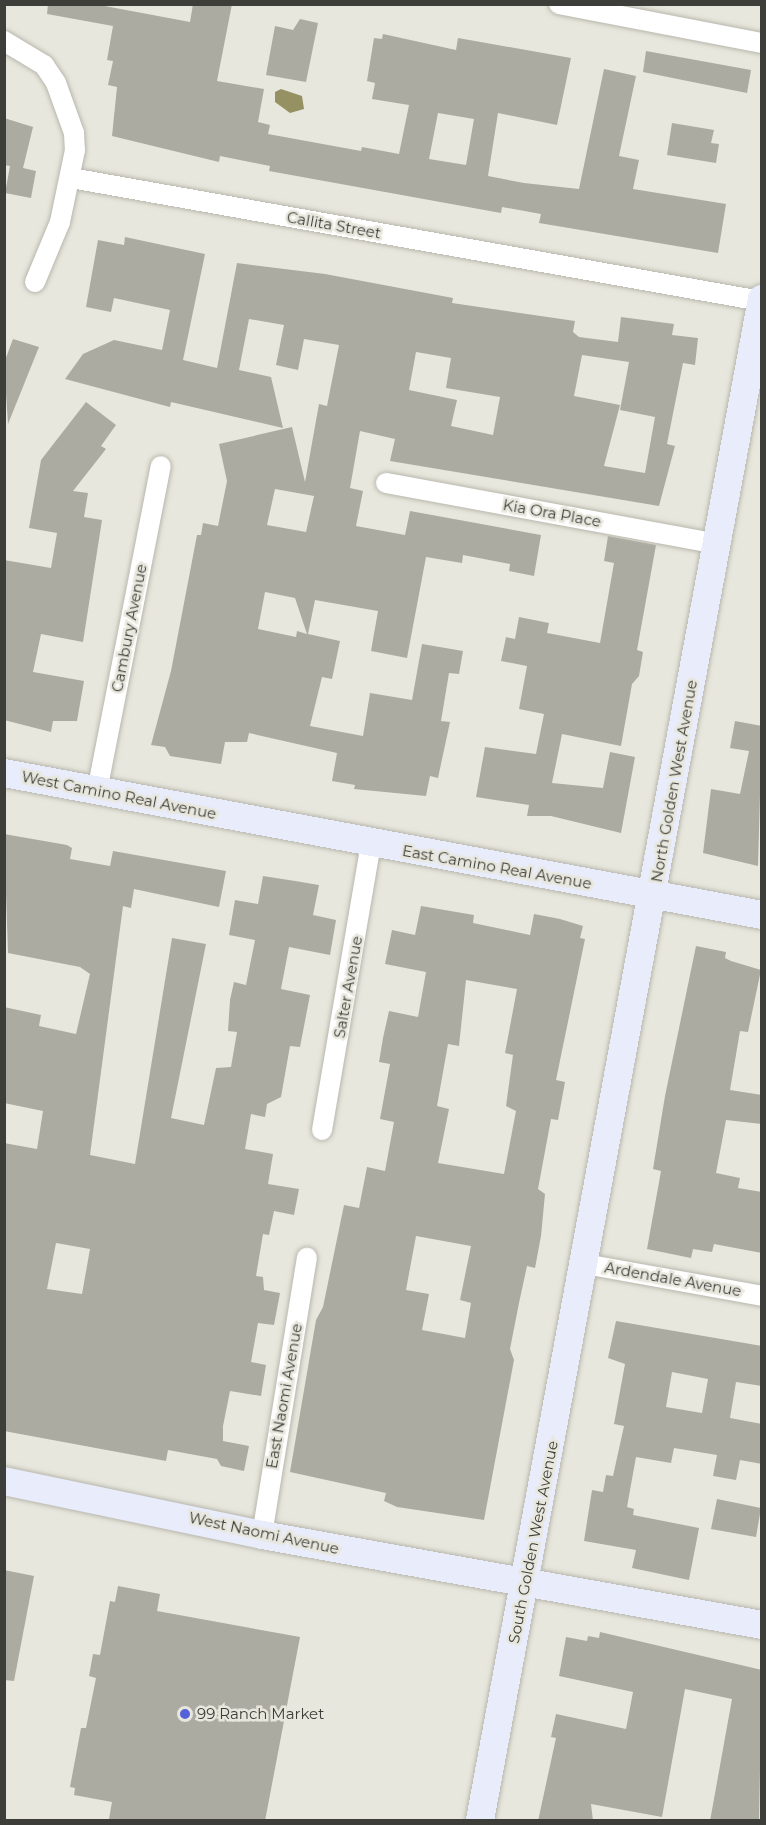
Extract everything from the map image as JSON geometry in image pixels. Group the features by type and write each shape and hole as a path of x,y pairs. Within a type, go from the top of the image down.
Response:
{"street":[{"path":"559,4 762,43"},
{"path":"4,41 44,65 57,82 74,133 70,178 51,250 35,282"},
{"name":"Callita Street","path":"70,178 761,300"},
{"name":"North Golden West Avenue","path":"585,1264 718,543 753,395 761,300"},
{"name":"Cambury Avenue","path":"98,791 161,465"},
{"name":"Kia Ora Place","path":"386,483 718,543"},
{"name":"West Camino Real Avenue","path":"4,773 233,817"},
{"name":"East Camino Real Avenue","path":"233,817 762,915"},
{"name":"Salter Avenue","path":"322,1130 371,844"},
{"name":"East Naomi Avenue","path":"262,1535 307,1258"},
{"name":"Ardendale Avenue","path":"585,1264 762,1296"},
{"name":"South Golden West Avenue","path":"480,1821 585,1264"},
{"name":"West Naomi Avenue","path":"4,1481 262,1535 524,1582"},
{"path":"524,1582 762,1625"}],"shaded area":[{"path":"281,89 302,96 304,109 290,113 275,102 275,92"}],"building":[{"path":"48,4 94,4 190,22 193,4 232,4 217,81 264,89 258,122 270,125 268,134 361,151 362,147 399,154 409,105 372,99 375,83 367,81 374,38 382,39 383,34 456,50 458,38 571,58 557,125 498,113 488,176 524,183 579,189 604,69 636,76 619,156 639,160 633,189 726,204 718,253 539,223 541,214 502,207 501,213 269,171 270,166 220,156 219,162 112,136 117,87 108,85 113,61 107,60 113,26 47,14","holes":["438,113 474,119 466,165 429,159"]},
{"path":"300,19 318,23 306,82 266,75 275,26 293,30"},
{"path":"646,51 751,70 747,93 643,72"},
{"path":"4,118 33,127 23,168 36,171 31,198 5,193 10,166 4,165"},
{"path":"672,123 714,130 711,143 719,144 716,163 667,155"},
{"path":"125,237 205,254 183,360 217,368 237,263 325,274 453,298 452,303 575,321 573,332 579,337 618,342 621,317 674,324 672,335 698,338 695,365 683,363 667,444 675,446 659,506 390,461 395,439 360,431 350,488 363,491 356,526 405,535 410,511 541,535 534,576 509,571 510,564 463,555 462,563 426,557 407,658 371,651 378,611 315,600 308,634 340,641 332,679 322,677 310,726 363,736 370,693 412,700 422,644 463,651 459,674 449,673 441,721 450,722 438,778 430,776 426,796 354,789 355,785 332,781 337,753 249,733 247,742 225,742 221,764 170,756 165,747 151,745 171,671 197,535 201,535 203,523 218,526 227,481 219,444 292,427 305,482 319,404 327,406 339,345 304,339 298,370 276,365 284,325 249,319 239,370 271,377 283,428 171,402 170,407 65,379 83,354 114,340 162,350 170,310 114,298 111,312 86,307 98,240 124,245","holes":["416,352 451,358 446,388 500,397 493,435 451,426 457,400 409,390","582,355 629,362 620,410 655,417 645,473 604,466 620,405 574,396","275,489 314,496 306,532 267,525","265,592 295,598 307,634 297,631 296,637 258,629"]},
{"path":"13,339 39,347 8,424 4,363"},
{"path":"86,402 116,425 101,446 106,449 73,491 88,493 84,517 102,520 83,642 41,634 33,672 84,681 77,721 53,721 51,732 4,720 4,560 51,568 57,533 29,528 41,460"},
{"path":"608,536 656,545 637,650 643,652 639,676 632,684 621,746 562,734 552,783 603,788 610,752 635,757 621,833 551,816 527,816 529,805 476,797 485,747 536,754 544,714 519,709 527,666 501,661 506,637 515,639 519,617 549,623 547,633 600,643 614,563 604,561"},
{"path":"735,721 762,726 758,866 703,853 711,789 740,794 749,751 730,748"},
{"path":"4,834 67,845 72,848 70,859 110,866 113,851 226,871 219,907 134,889 131,908 123,906 90,1155 135,1164 172,938 206,944 171,1118 204,1125 216,1068 231,1067 237,1032 228,1031 230,1000 234,982 246,985 255,940 229,935 235,900 258,904 263,876 319,885 313,915 336,920 330,955 289,947 281,989 310,995 300,1047 290,1046 281,1097 267,1104 265,1117 251,1114 245,1149 273,1154 268,1184 299,1189 294,1215 274,1211 269,1235 263,1234 256,1276 263,1277 264,1290 280,1293 274,1325 258,1323 251,1362 266,1365 261,1396 230,1391 223,1426 223,1441 249,1446 244,1471 221,1466 217,1459 168,1450 166,1461 4,1431 4,1143 37,1149 43,1111 4,1103 4,1007 41,1015 39,1026 76,1034 90,974 80,967 8,953","holes":["56,1243 90,1249 82,1294 47,1289"]},
{"path":"421,906 474,915 473,923 530,935 534,914 560,919 583,926 580,938 585,939 556,1080 565,1082 558,1120 551,1119 538,1189 545,1194 541,1236 535,1268 527,1266 519,1303 510,1349 514,1360 484,1520 397,1507 384,1501 386,1493 290,1472 316,1320 323,1307 344,1205 359,1208 367,1167 385,1171 394,1122 380,1119 390,1064 379,1062 383,1038 389,1011 418,1017 426,972 385,964 392,930 415,935","holes":["466,980 517,989 505,1053 513,1055 506,1106 516,1111 504,1174 438,1163 449,1109 437,1106 448,1044 459,1046","416,1236 471,1246 460,1300 471,1303 465,1338 422,1330 429,1294 406,1290"]},
{"path":"696,946 726,952 725,958 761,970 748,1032 740,1031 730,1090 762,1095 762,1124 726,1120 716,1173 740,1178 738,1188 762,1192 762,1253 714,1244 712,1252 693,1249 691,1258 647,1249 661,1171 653,1169 665,1096"},
{"path":"616,1321 762,1346 762,1386 736,1382 730,1418 762,1424 762,1464 740,1460 736,1480 713,1476 717,1455 674,1448 671,1463 636,1457 627,1507 634,1509 633,1515 699,1528 689,1580 632,1568 636,1550 584,1541 592,1490 603,1492 606,1475 613,1476 624,1426 614,1424 625,1364 608,1358","holes":["672,1372 708,1379 702,1413 666,1407"]},
{"path":"717,1499 761,1508 756,1537 711,1529"},
{"path":"4,1570 34,1576 14,1681 4,1680"},
{"path":"118,1586 160,1594 157,1611 300,1637 265,1821 119,1821 109,1819 112,1802 74,1795 75,1788 70,1787 81,1728 86,1728 96,1678 89,1676 93,1654 100,1655 110,1601 115,1602"},
{"path":"600,1632 762,1670 759,1821 710,1821 732,1699 685,1689 662,1817 591,1804 593,1821 538,1821 556,1738 551,1737 556,1714 626,1729 633,1692 559,1676 566,1637 587,1641 588,1636 599,1638"}],"place":[{"name":"99 Ranch Market","path":"185,1714"}]}
